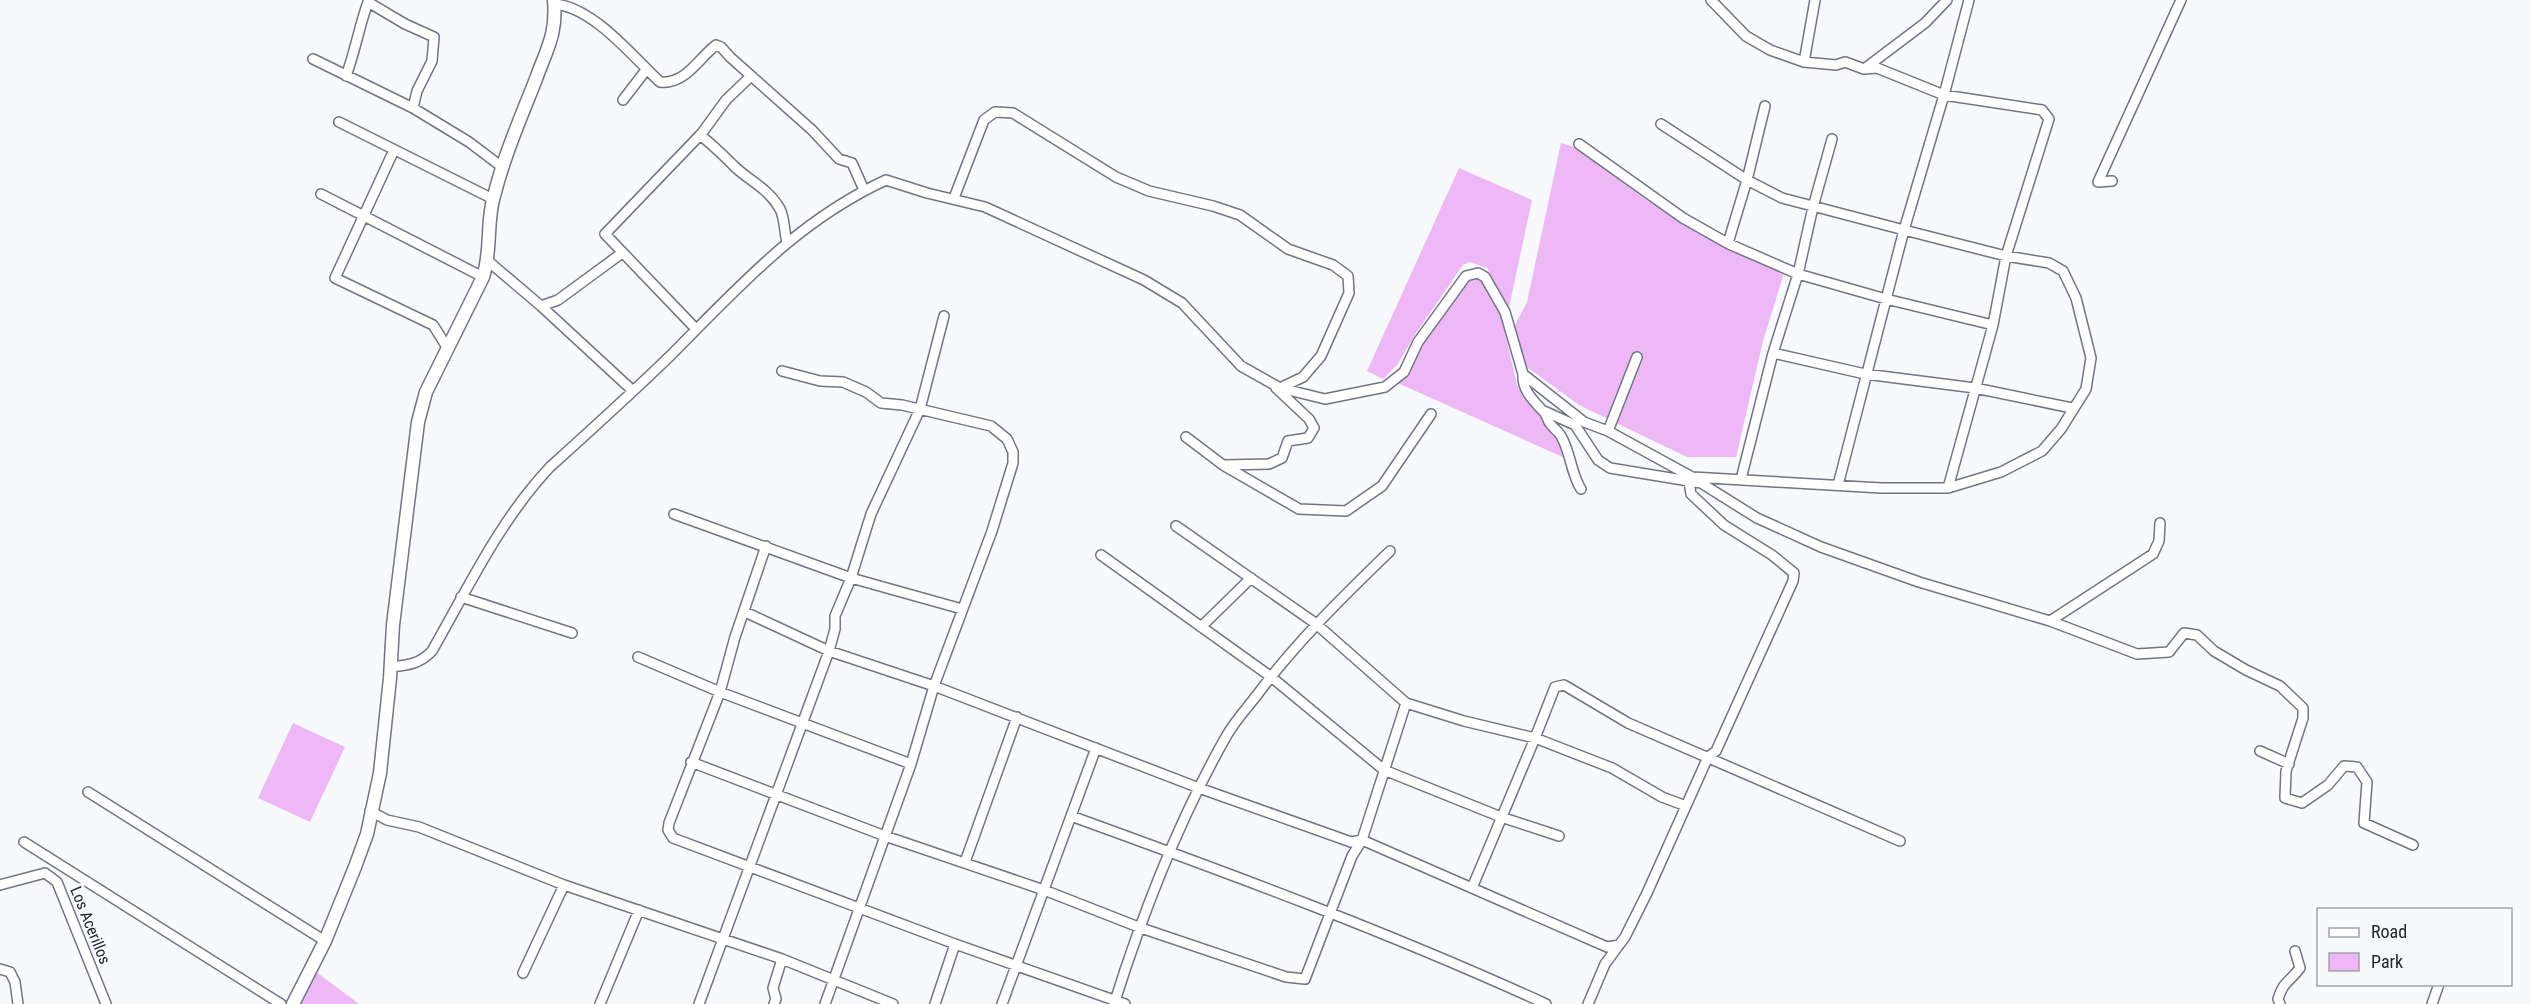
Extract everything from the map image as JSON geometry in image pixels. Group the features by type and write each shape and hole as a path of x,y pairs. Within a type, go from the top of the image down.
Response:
{"street":[{"path":"1711,0 1746,36 1770,50 1804,62 1836,65 1845,62 1864,69 1877,68 1944,95 2042,110 2049,119 2006,256 1993,326 1948,488"},
{"path":"1804,62 1815,0"},
{"path":"1864,69 1925,22 1947,0"},
{"path":"1838,485 1865,374 1969,0"},
{"path":"2112,181 2098,182 2181,0"},
{"path":"346,76 354,54 357,32 368,2 405,24 434,36 432,61 417,91 413,108"},
{"path":"293,1004 325,941 367,834 380,773 393,625 418,422 426,392 483,277 488,261 493,199 502,167 549,50 555,21 554,2 569,6 590,17 660,82 672,83 681,79 716,45 721,46 812,130 838,159 852,163 864,190"},
{"path":"313,59 413,108 469,142 502,167"},
{"path":"623,100 646,70"},
{"path":"696,330 605,234 700,135 726,100 751,76"},
{"path":"1728,243 1766,106"},
{"path":"954,198 984,120 995,112 1013,113 1116,177 1149,191 1214,206 1240,216 1288,249 1332,265 1348,276 1349,293 1322,356 1303,377 1276,386"},
{"path":"339,122 493,199"},
{"path":"390,668 413,665 424,660 432,651 488,551 534,485 696,330 749,275 787,242 864,190 886,180 927,194 954,198 985,207 1144,280 1182,303 1240,366 1276,386 1325,399 1385,387 1404,372 1418,342 1466,276 1478,273 1485,277 1495,291 1505,312 1529,396 1544,411 1575,425 1598,460 1610,468 1690,479 1881,488 1948,488 2001,472 2043,451 2061,429 2085,389 2091,358 2076,298 2063,271 2049,263 2006,256 1782,198 1747,180 1661,124"},
{"path":"700,135 723,153 736,168 763,187 772,198 780,211 787,242"},
{"path":"1741,480 1773,353 1798,274 1813,207 1832,139"},
{"path":"1580,144 1683,218 1728,243 1798,274 1993,326"},
{"path":"394,150 335,278 433,325 447,347"},
{"path":"321,194 483,277"},
{"path":"541,306 558,300 622,253"},
{"path":"488,261 541,306 632,390"},
{"path":"699,1004 829,651 836,616 881,488 920,409 944,316"},
{"path":"1773,353 1865,374 1975,388 2072,408"},
{"path":"1608,431 1637,357"},
{"path":"782,371 820,381 843,382 866,392 882,403 920,409 992,426 1007,438 1013,452 1013,463 992,531 934,686 911,764 858,906 825,1004"},
{"path":"1523,374 1584,422 1608,431 1690,479 1701,483 1757,518 1821,547 1918,582 2050,621 2138,654 2169,652 2184,633 2197,635 2214,651 2280,686 2303,708 2303,718 2289,764 2285,798 2302,803 2328,785 2344,766 2357,767 2367,782 2364,823 2413,845"},
{"path":"1223,465 1269,464 1282,458 1288,441 1308,438 1314,428 1309,419 1276,386"},
{"path":"1544,411 1550,425 1561,436 1581,489"},
{"path":"1186,437 1223,465 1299,508 1346,512 1382,486 1431,414"},
{"path":"1588,1004 1605,964 1625,937 1647,893 1708,757 1716,751 1758,663 1793,581 1794,573 1772,555 1724,525 1691,494 1690,479"},
{"path":"674,514 851,578 962,609"},
{"path":"2050,621 2153,554 2159,541 2160,523"},
{"path":"1176,526 1315,623 1406,703 1464,721 1534,738 1612,768 1662,796 1686,806"},
{"path":"766,546 735,637 720,692 669,823 668,830 673,838 748,868 858,906 1114,1002 1125,1004"},
{"path":"1114,1002 1170,852 1227,734 1270,676 1315,623 1390,551"},
{"path":"1101,555 1270,676 1384,770 1500,817 1559,836"},
{"path":"1201,627 1251,578"},
{"path":"461,597 572,633"},
{"path":"745,612 829,651 934,686 1199,788 1351,842 1362,840 1607,947 1619,945"},
{"path":"638,657 720,692 911,764"},
{"path":"1472,888 1555,687 1564,685 1628,723 1900,842"},
{"path":"691,762 885,836 1044,890 1141,928 1286,977 1305,979 1352,856 1362,840 1406,703"},
{"path":"965,862 1017,717"},
{"path":"1002,1004 1096,748"},
{"path":"2260,751 2289,764"},
{"path":"88,792 325,941"},
{"path":"370,812 387,820 419,827 564,885 723,937 893,1004"},
{"path":"1071,816 1332,912 1463,966 1546,1004"},
{"path":"24,842 281,1004"},
{"name":"Los Acerillos","path":"0,885 45,873 57,882 106,1004"},
{"path":"523,973 564,885"},
{"path":"600,1004 639,910"},
{"path":"935,1004 955,944"},
{"path":"2280,1004 2278,999 2282,984 2295,975 2300,968 2295,951"},
{"path":"774,1004 776,999 773,988 782,959"},
{"path":"0,969 10,972 13,976 18,1004"},
{"path":"2432,1004 2438,986"}],"green space":[{"path":"1561,143 1575,147 1645,199 1725,247 1785,270 1763,341 1736,457 1687,457 1579,405 1523,364 1513,329 1527,302"},
{"path":"1459,168 1532,200 1508,312 1487,268 1470,262 1463,265 1414,336 1398,364 1383,379 1367,371"},
{"path":"1479,273 1499,309 1517,384 1524,399 1543,417 1548,430 1556,436 1567,459 1391,380 1402,373 1465,274"},
{"path":"293,723 345,747 310,822 258,798"},
{"path":"311,968 359,1004 293,1004"}]}
